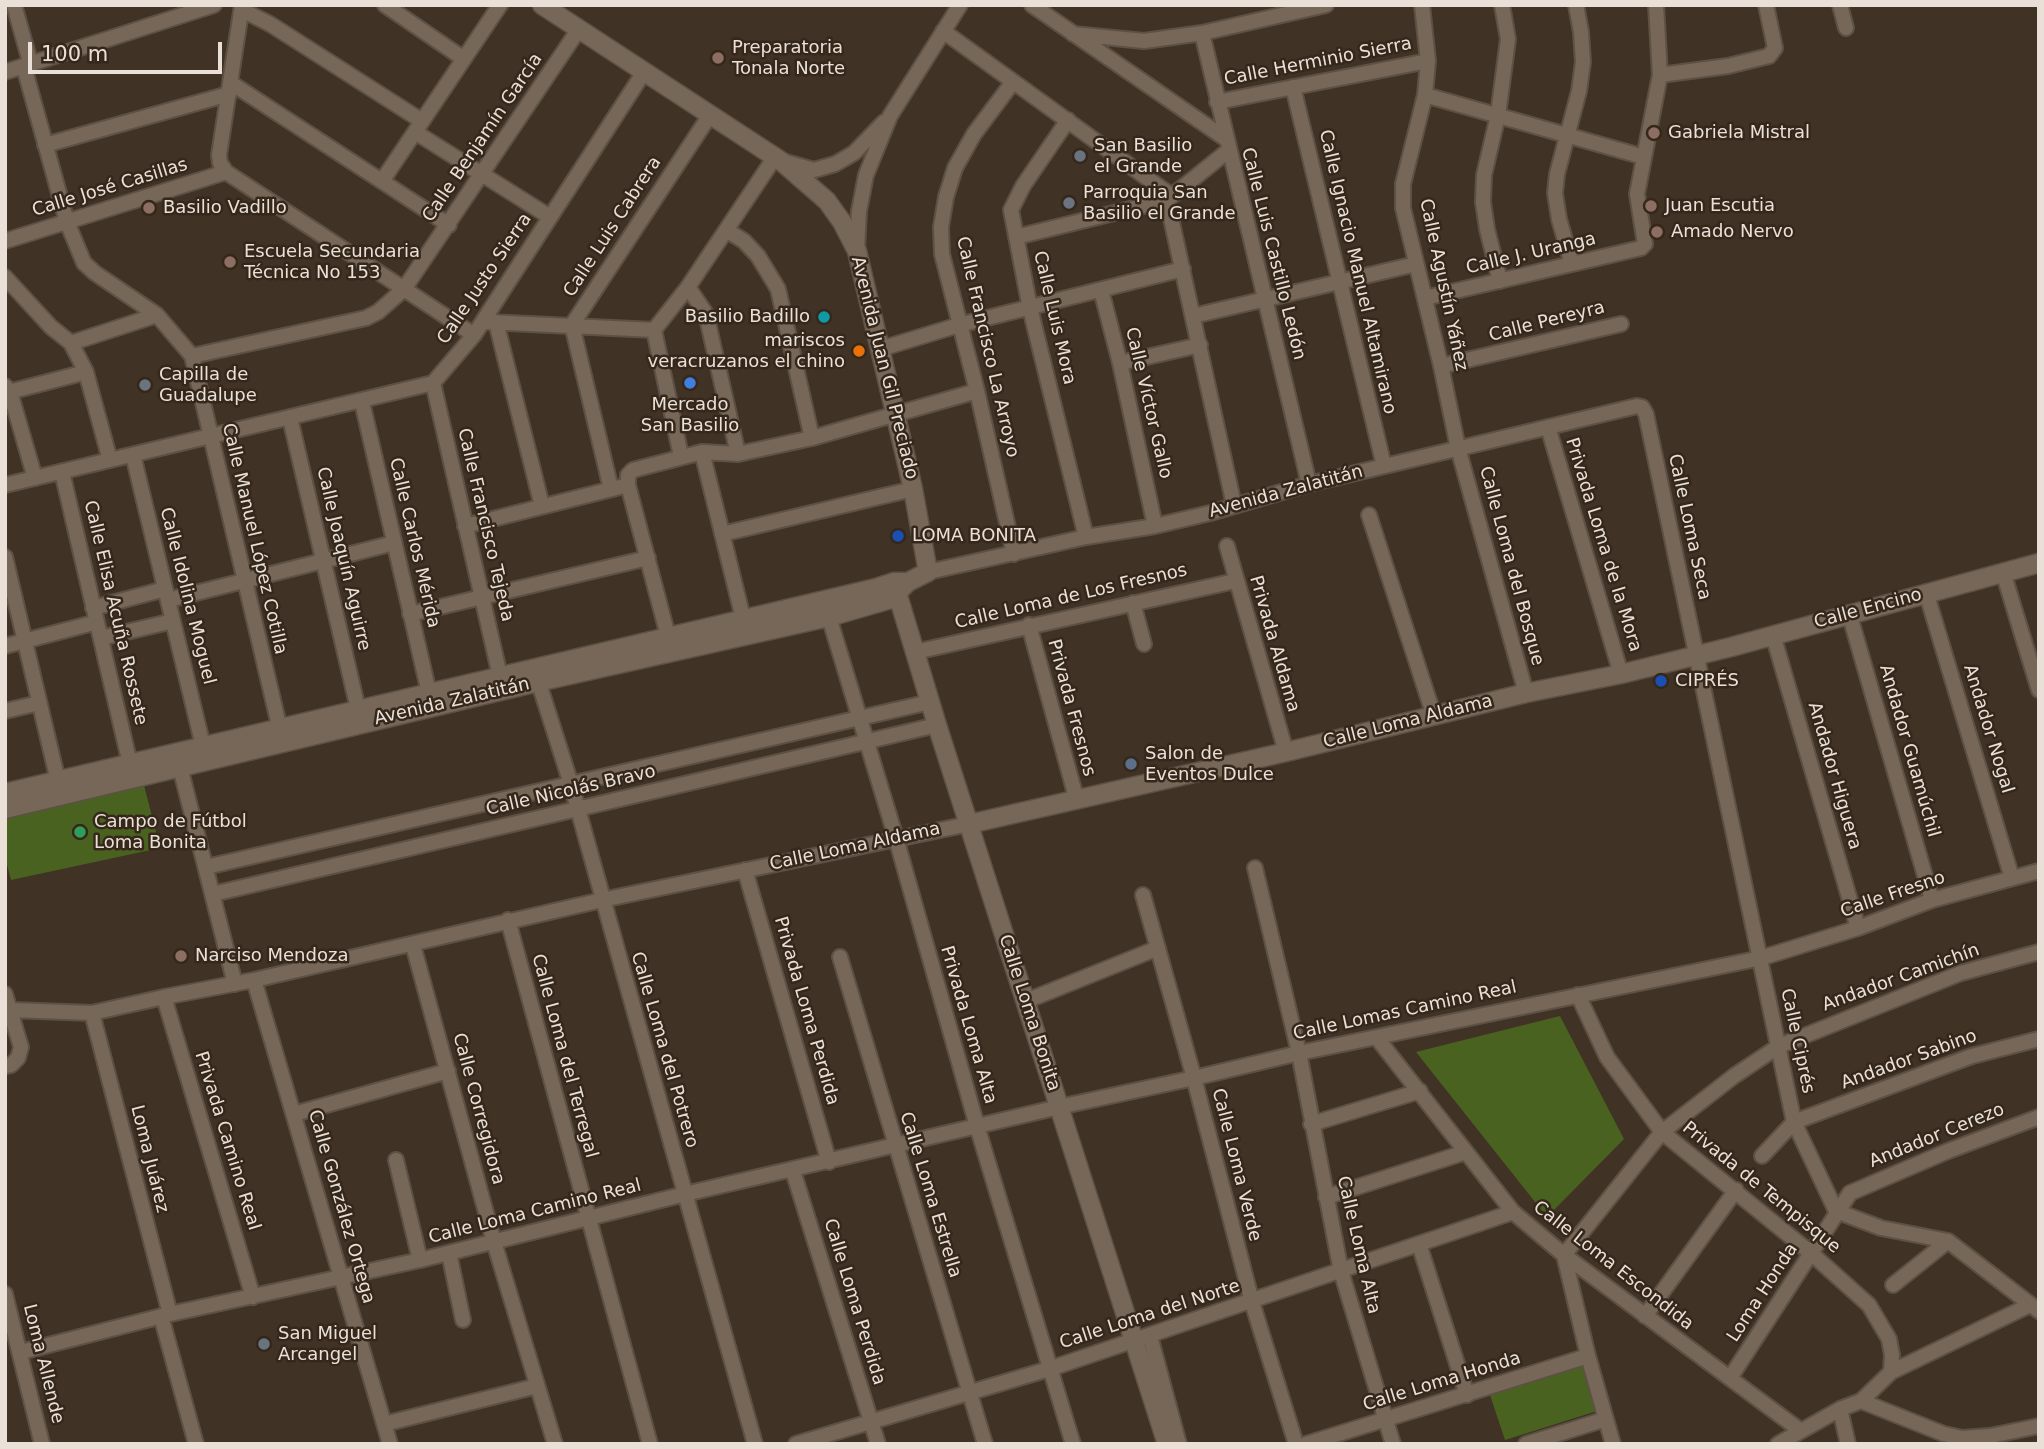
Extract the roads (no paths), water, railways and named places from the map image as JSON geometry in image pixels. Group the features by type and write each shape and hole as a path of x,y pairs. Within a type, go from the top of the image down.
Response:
{"street":[{"name":"Calle Manuel López Cotilla","path":"14,5 45,145 67,222 84,263 157,315 192,356 281,736"},
{"path":"5,72 214,5"},
{"path":"385,5 464,59"},
{"path":"382,181 500,5"},
{"name":"Avenida Juan Gil Preciado","path":"542,5 778,159 827,201 842,222 857,251 913,489 928,572"},
{"path":"857,251 859,211 866,175 890,116 960,5"},
{"path":"1016,237 1170,198 1227,144 1032,5"},
{"path":"1073,34 1144,41 1202,33 1271,11 1326,5"},
{"name":"Calle Agustín Yáñez","path":"1422,5 1428,61 1425,95 1403,184 1403,208 1458,448"},
{"path":"1500,281 1483,202 1484,175 1498,115 1508,39 1502,5"},
{"path":"1572,264 1559,219 1555,193 1557,174 1579,92 1583,62 1576,5"},
{"path":"1425,95 1644,157 1660,75 1656,5"},
{"path":"1660,75 1728,66 1769,56 1775,48 1766,5"},
{"path":"1840,5 1846,28"},
{"path":"474,335 223,168 219,155 242,7 483,174 550,217"},
{"name":"Calle Benjamín García","path":"192,356 366,318 378,312 404,289 579,29"},
{"path":"943,31 1068,120 1170,198 1234,505"},
{"name":"Calle Luis Castillo Ledón","path":"1202,33 1309,484"},
{"name":"Calle Herminio Sierra","path":"1217,102 1428,61"},
{"name":"Calle Justo Sierra","path":"433,383 474,335 489,322 550,217 644,72"},
{"name":"Calle Francisco La Arroyo","path":"1013,82 974,134 955,168 941,227 942,254 978,391 1014,554"},
{"name":"Calle Ignacio Manuel Altamirano","path":"1293,87 1384,466"},
{"path":"45,145 230,88 449,225"},
{"name":"Calle Luis Cabrera","path":"611,489 572,325 710,115"},
{"path":"654,330 688,287 778,159 814,170 835,164 854,153 890,116"},
{"name":"Calle Luis Mora","path":"1068,120 1023,186 1011,210 1030,307 1086,537"},
{"name":"Calle J. Uranga","path":"1425,298 1642,248 1645,244 1637,194 1644,157"},
{"name":"Calle José Casillas","path":"5,241 223,168"},
{"path":"726,230 744,241 758,256 778,289 812,438"},
{"path":"1193,316 1416,264"},
{"path":"880,349 959,325 1183,269"},
{"path":"5,277 51,327 71,343 86,372 110,460"},
{"path":"688,287 705,314 738,454"},
{"name":"Calle Víctor Gallo","path":"1101,290 1120,363 1155,526"},
{"path":"71,343 157,315"},
{"path":"542,506 489,322 654,330"},
{"name":"Calle Pereyra","path":"1441,366 1620,324"},
{"path":"654,330 681,456"},
{"path":"1120,363 1200,345"},
{"path":"35,478 7,390 86,372"},
{"path":"5,485 433,383"},
{"name":"Calle Francisco Tejeda","path":"433,383 500,676"},
{"path":"465,526 611,489 628,480 633,470 681,456 702,452 738,454 812,438 978,391"},
{"name":"Calle Carlos Mérida","path":"362,402 429,693"},
{"name":"Avenida Zalatitán","path":"928,572 1086,537 1155,526 1309,484 1637,406 1642,407"},
{"name":"Calle Loma Seca","path":"1642,407 1646,414 1697,656"},
{"name":"Calle Joaquín Aguirre","path":"290,418 358,709"},
{"name":"Privada Loma de la Mora","path":"1548,427 1621,674"},
{"name":"Calle Loma del Bosque","path":"1458,448 1526,693"},
{"path":"702,452 743,618"},
{"name":"Calle Idolina Moguel","path":"133,455 203,746"},
{"name":"Calle Elisa Acuña Rossete","path":"62,472 130,764"},
{"path":"628,480 668,636"},
{"path":"722,534 913,489"},
{"path":"1369,515 1434,716"},
{"path":"5,646 167,594 244,581 394,543"},
{"name":"Privada Aldama","path":"1227,546 1286,752"},
{"path":"410,614 648,558"},
{"path":"6,563 58,781"},
{"name":"Calle Encino","path":"1697,656 2039,563"},
{"path":"900,586 928,572"},
{"path":"2003,572 2039,690"},
{"name":"Calle Loma de Los Fresnos","path":"915,652 1235,580"},
{"name":"Avenida Zalatitán","path":"5,809 180,767 358,709 500,676 536,675 668,636 900,586"},
{"name":"Avenida Zalatitán","path":"5,793 203,746 281,736 536,675 829,617 878,604 900,586"},
{"name":"Calle Loma Bonita","path":"900,586 915,652 937,725 1059,1107 1142,1338 1167,1444"},
{"name":"Andador Nogal","path":"1926,593 2012,877"},
{"path":"1133,603 1144,644"},
{"name":"Andador Guamúchil","path":"1849,613 1932,900"},
{"name":"Privada Loma Alta","path":"829,617 1073,1444"},
{"path":"101,638 173,621"},
{"name":"Privada Fresnos","path":"1029,625 1077,801"},
{"name":"Andador Higuera","path":"1773,635 1858,928"},
{"name":"Calle Loma Aldama","path":"11,1010 92,1013 235,984 413,945 508,920 1077,801 1526,693 1697,656"},
{"name":"Calle Ciprés","path":"1697,656 1794,1122 1836,1211"},
{"name":"Calle Loma del Potrero","path":"536,675 571,784 755,1444"},
{"name":"Calle Nicolás Bravo","path":"206,867 930,702"},
{"path":"5,711 39,703"},
{"name":"Calle Nicolás Bravo","path":"214,894 937,725"},
{"path":"180,767 235,984"},
{"path":"1255,868 1299,1053"},
{"name":"Privada Loma Perdida","path":"745,870 829,1162"},
{"name":"Calle Fresno","path":"1761,958 1858,928 1932,900 2039,871"},
{"name":"Calle Loma Verde","path":"1143,895 1252,1302 1296,1444"},
{"name":"Calle Loma del Terregal","path":"508,920 650,1444"},
{"name":"Calle Corregidora","path":"413,945 494,1242 555,1444"},
{"path":"1026,1001 1158,948"},
{"name":"Andador Camichín","path":"1563,1255 1662,1132 1734,1076 1779,1046 1961,973 2039,953"},
{"name":"Calle Loma Estrella","path":"840,957 985,1444"},
{"name":"Calle Lomas Camino Real","path":"1059,1107 1299,1053 1761,958"},
{"name":"Calle González Ortega","path":"254,980 390,1444"},
{"path":"5,994 21,1047 19,1058 11,1065 5,1066"},
{"name":"Privada de Tempisque","path":"1578,995 1607,1056 1662,1132 1736,1190 1869,1305 1889,1339 1891,1372"},
{"name":"Privada Camino Real","path":"164,997 253,1297"},
{"name":"Loma Juárez","path":"92,1013 196,1444"},
{"name":"Calle Loma Escondida","path":"1377,1038 1513,1212 1563,1255 1801,1431"},
{"name":"Andador Sabino","path":"1794,1122 1972,1056 2039,1039"},
{"name":"Calle Loma Alta","path":"1299,1053 1341,1271 1393,1444"},
{"path":"294,1114 448,1071"},
{"path":"1311,1124 1420,1091"},
{"name":"Calle Loma Camino Real","path":"21,1352 165,1315 420,1260 685,1194 1059,1107"},
{"name":"Andador Cerezo","path":"1850,1193 1948,1151 2039,1117"},
{"path":"1762,1156 1794,1122"},
{"path":"1326,1197 1466,1152"},
{"path":"396,1160 420,1260"},
{"name":"Calle Loma Perdida","path":"793,1171 878,1444"},
{"path":"1645,1315 1736,1190"},
{"name":"Loma Honda","path":"1730,1378 1850,1193"},
{"path":"1778,1444 1840,1409 1861,1401 1891,1372 2035,1308 1948,1241 1881,1228 1836,1211"},
{"name":"Calle Loma del Norte","path":"796,1444 1049,1369 1513,1212"},
{"path":"1893,1285 1948,1241"},
{"path":"1419,1244 1467,1395"},
{"path":"449,1253 463,1320"},
{"path":"1563,1255 1613,1444"},
{"name":"Loma Allende","path":"5,1294 42,1444"},
{"path":"1142,1338 1179,1444"},
{"name":"Calle Loma Honda","path":"1306,1444 1588,1356"},
{"path":"384,1424 537,1386"},
{"path":"1861,1401 1944,1434 1962,1438 1990,1436 2039,1426"},
{"path":"1840,1409 1848,1444"},
{"path":"1526,1444 1606,1419"}],"place":[{"name":"Preparatoria Tonala Norte","path":"718,58"},
{"name":"Gabriela Mistral","path":"1654,133"},
{"name":"San Basilio el Grande","path":"1080,156"},
{"name":"Parroquia San Basilio el Grande","path":"1069,203"},
{"name":"Juan Escutia","path":"1651,206"},
{"name":"Basilio Vadillo","path":"149,208"},
{"name":"Amado Nervo","path":"1657,232"},
{"name":"Escuela Secundaria Técnica No 153","path":"230,262"},
{"name":"Basilio Badillo","path":"824,317"},
{"name":"mariscos veracruzanos el chino","path":"859,351"},
{"name":"Mercado San Basilio","path":"690,383"},
{"name":"Capilla de Guadalupe","path":"145,385"},
{"name":"LOMA BONITA","path":"898,536"},
{"name":"CIPRÉS","path":"1661,681"},
{"name":"Salon de Eventos Dulce","path":"1131,764"},
{"name":"Campo de Fútbol Loma Bonita","path":"80,832"},
{"name":"Narciso Mendoza","path":"181,956"},
{"name":"San Miguel Arcangel","path":"264,1344"}]}
